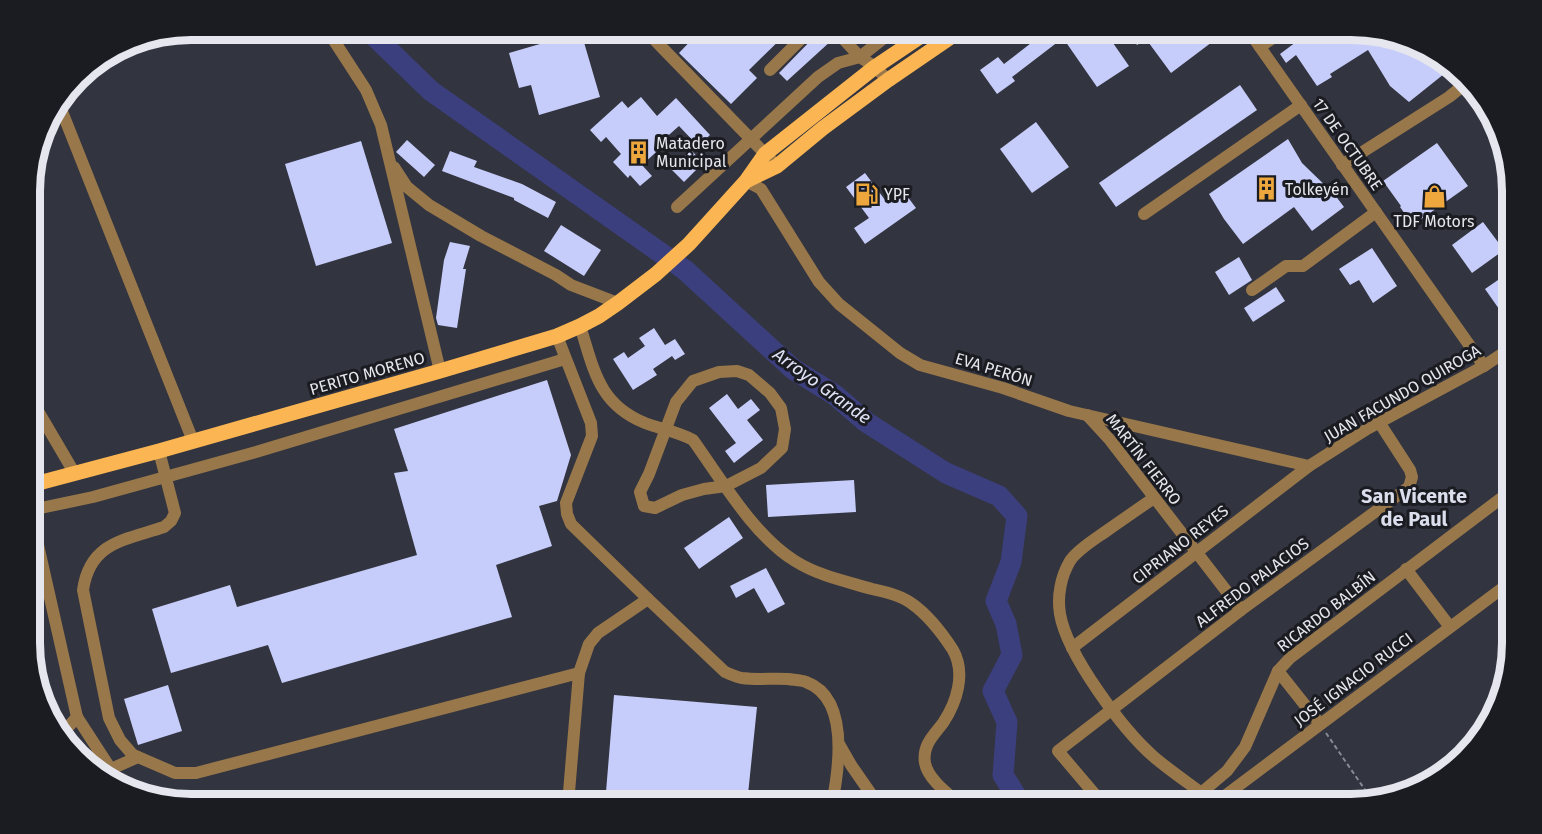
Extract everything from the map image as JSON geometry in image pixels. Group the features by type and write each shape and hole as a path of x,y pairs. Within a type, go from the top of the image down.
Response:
{"main road":[{"name":"PERITO MORENO","path":"40,483 440,371 557,336 580,326 618,303 656,274 689,244 746,181 765,154 875,67 915,40"},
{"path":"746,181 777,166 823,128 946,40"}],"street":[{"path":"334,40 366,90 381,125 440,371"},
{"path":"655,40 777,166"},
{"path":"770,70 800,40"},
{"path":"844,40 860,57 888,80"},
{"path":"676,207 818,77 838,63 860,57 881,40"},
{"name":"17 DE OCTUBRE","path":"1255,40 1484,366"},
{"path":"1260,47 1270,40"},
{"path":"1342,165 1460,88"},
{"path":"1144,214 1300,105"},
{"path":"63,113 193,441"},
{"path":"390,161 407,187 429,205 571,285 618,303"},
{"name":"EVA PERÓN","path":"746,181 761,189 819,282 839,304 900,353 920,365 1003,388 1069,411 1309,466"},
{"path":"1252,290 1286,266 1302,266 1376,212"},
{"path":"580,326 599,384 607,397 618,409 642,421 693,440 764,536 793,560 818,574 890,594 910,602 932,622 953,651 960,668 959,686 954,703 944,722 929,740 925,753 925,765 938,785 948,793"},
{"path":"557,336 591,423 592,432 566,503 571,524 725,672 741,678 788,679 806,682 821,691 834,714 839,744 833,793"},
{"name":"JUAN FACUNDO QUIROGA","path":"1309,466 1379,422 1502,354"},
{"path":"40,510 256,452 565,359"},
{"path":"737,371 749,375 770,393 781,408 785,429 782,448 761,468 726,486 682,495 655,508 644,506 640,492 676,402 693,381 719,372 737,371"},
{"path":"40,415 75,474"},
{"name":"MARTÍN FIERRO","path":"1087,415 1110,440 1241,610"},
{"name":"ALFREDO PALACIOS","path":"1094,793 1058,751 1241,610 1408,487 1412,477 1410,470 1379,422"},
{"path":"159,451 175,513 171,521 164,527 110,546 98,555 89,567 83,590 109,718 120,740 132,754 175,773 196,773 579,673"},
{"name":"CIPRIANO REYES","path":"1072,648 1309,466"},
{"name":"RICARDO BALBÍN","path":"1201,793 1227,771 1245,747 1278,671 1290,658 1502,497"},
{"path":"1154,498 1089,543 1071,559 1059,597 1060,615 1072,648 1113,710 1143,747 1201,793"},
{"path":"40,553 77,717 111,769 138,757"},
{"path":"1406,569 1450,627"},
{"name":"JOSÉ IGNACIO RUCCI","path":"1228,793 1502,588"},
{"path":"569,794 579,673 589,644 598,633 648,599"},
{"path":"1278,671 1320,724"},
{"path":"66,726 77,717"},
{"path":"839,744 871,793"}],"path":[{"path":"1320,724 1367,792"}],"building":[{"path":"554,40 583,40 600,97 539,115 531,85 519,88 509,53"},
{"path":"691,40 718,40 720,42 722,40 780,40 749,70 757,78 731,104 679,53"},
{"path":"811,40 832,40 787,81 779,73"},
{"path":"1035,40 1060,40 1012,77 1015,81 997,94 980,70 998,57 1004,64"},
{"path":"1064,40 1111,40 1129,66 1097,87"},
{"path":"1134,40 1144,40 1137,45"},
{"path":"1147,40 1215,40 1171,73"},
{"path":"1299,40 1371,42 1409,52 1444,74 1409,102 1390,86 1368,50 1330,74 1332,77 1317,86 1296,55 1286,63 1280,54"},
{"path":"1240,85 1257,110 1116,207 1099,183"},
{"path":"641,97 657,116 676,98 710,135 698,146 679,126 662,141 665,144 642,165 652,176 640,186 630,175 628,178 613,162 621,154 606,137 601,142 590,130 622,101 628,108"},
{"path":"1036,122 1069,167 1032,193 1000,149"},
{"name":"Tolkeyén","path":"1288,139 1302,163 1344,207 1312,231 1294,207 1243,244 1209,194"},
{"path":"407,140 435,165 424,177 396,152"},
{"path":"361,141 392,243 316,266 285,164"},
{"path":"1437,143 1468,186 1413,225 1383,181"},
{"name":"Matadero Municipal","path":"691,150 703,163 684,182 671,169"},
{"path":"450,151 477,161 474,167 522,184 556,202 548,218 514,198 442,171"},
{"path":"865,173 888,204 904,192 916,208 865,244 854,228 869,218 846,187"},
{"path":"1483,222 1502,247 1502,251 1472,273 1452,245"},
{"path":"561,225 601,250 584,276 544,251"},
{"path":"450,242 470,246 463,269 466,269 457,328 438,325 436,318 444,260"},
{"path":"1372,248 1397,286 1373,303 1359,280 1350,285 1339,269"},
{"path":"1239,257 1252,280 1229,295 1215,272"},
{"path":"1502,277 1502,307 1499,309 1485,289"},
{"path":"1276,287 1285,301 1253,322 1244,308"},
{"path":"654,328 665,345 675,339 685,354 675,360 672,356 653,369 657,375 633,390 613,359 624,352 628,358 645,346 639,338"},
{"path":"547,380 571,455 557,501 539,506 552,546 496,565 512,617 282,683 268,645 171,673 152,609 230,585 237,607 417,555 394,473 408,471 394,429"},
{"path":"727,394 738,409 751,399 760,410 747,420 763,440 734,463 725,451 736,443 709,408"},
{"path":"854,480 856,512 768,517 766,485"},
{"path":"729,517 743,538 699,569 684,548"},
{"path":"766,568 785,604 768,613 754,588 736,598 730,586"},
{"path":"168,685 182,731 138,745 124,699"},
{"path":"614,695 757,707 748,794 606,794"}],"waterway":[{"name":"Arroyo Grande","path":"378,40 431,91 685,270 793,369 835,395 866,422 946,473 999,496 1017,516 1011,562 996,601 1006,624 1012,655 993,691 1007,722 1003,775 1014,793"}],"place":[{"name":"Matadero Municipal","path":"638,152"},
{"name":"Tolkeyén","path":"1267,189"},
{"name":"YPF","path":"866,194"},
{"name":"TDF Motors","path":"1434,196"}],"district":[{"name":"San Vicente de Paul","path":"1414,508"}]}
